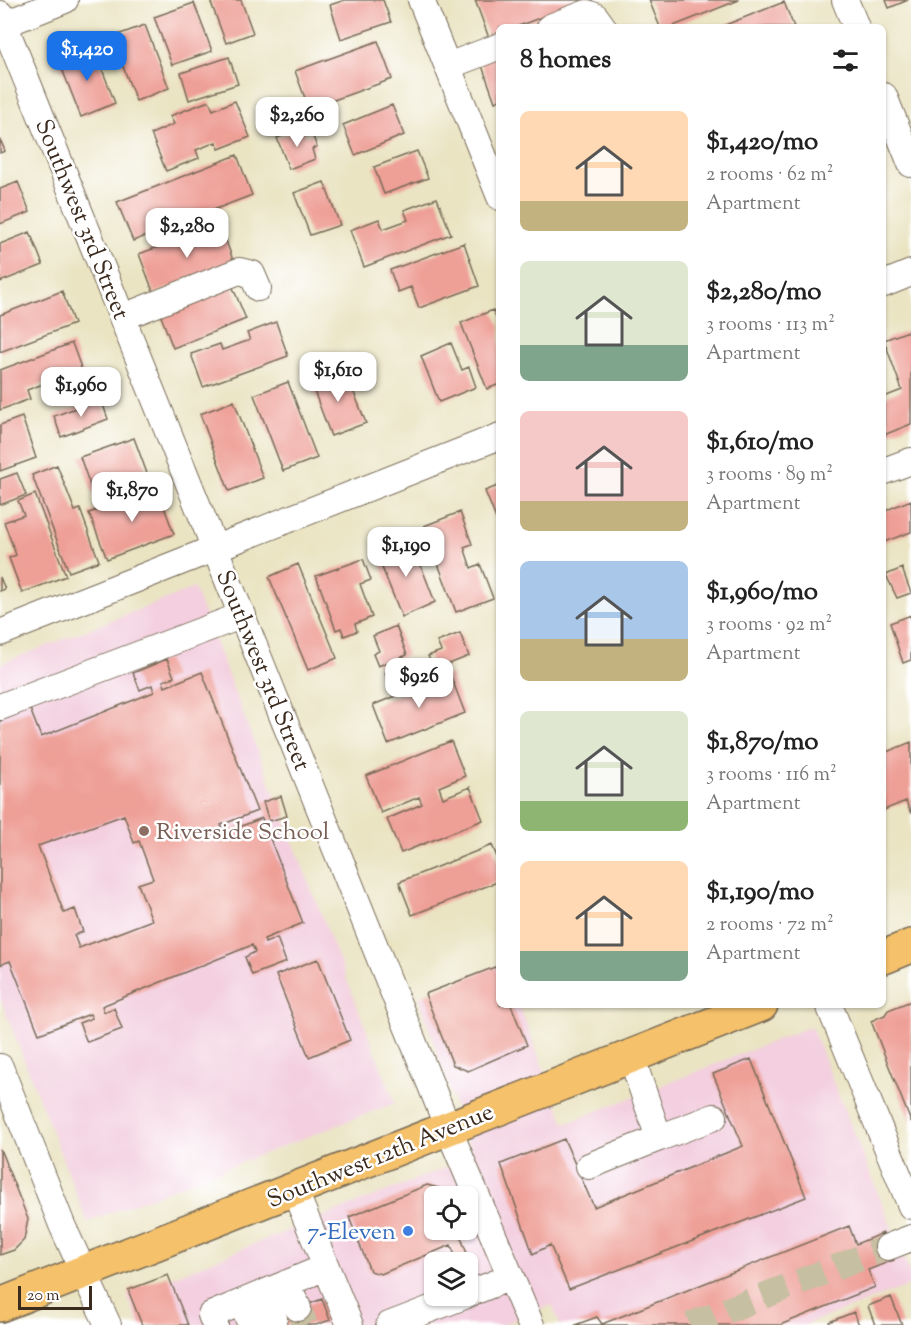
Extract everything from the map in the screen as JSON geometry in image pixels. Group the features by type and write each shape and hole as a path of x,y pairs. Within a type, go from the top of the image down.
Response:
{"main road":[{"path":"886,956 911,945"},
{"name":"Southwest 12th Avenue","path":"0,1305 753,1008"}],"street":[{"path":"1,21 65,0"},
{"path":"420,0 496,187"},
{"path":"845,0 855,24"},
{"path":"557,24 587,12 596,16 601,24"},
{"name":"Southwest 3rd Street","path":"1,21 123,317 448,1128 531,1325"},
{"path":"448,66 496,48"},
{"path":"886,101 911,164"},
{"path":"123,317 239,271 252,274 258,288"},
{"path":"886,283 911,273"},
{"path":"0,633 496,438"},
{"path":"886,470 911,461"},
{"path":"0,707 243,615"},
{"path":"830,1008 911,1206"},
{"path":"631,1056 659,1138"},
{"path":"0,1067 62,1225 108,1325"},
{"path":"589,1166 714,1117"},
{"path":"294,1189 350,1325"},
{"path":"215,1325 211,1315 257,1310 287,1283 326,1267"},
{"path":"478,1290 511,1277"},
{"path":"287,1283 298,1308"},
{"path":"389,1325 438,1306"}],"shaded area":[{"name":"Riverside School","path":"194,588 395,1103 87,1222 0,998 0,664"},
{"path":"496,965 496,1008 520,1008 565,1124 811,1026 911,1276 911,1285 804,1325 560,1325 552,1305 501,1325 140,1325 127,1295 472,1157 419,997"}],"building":[{"path":"210,0 241,0 253,33 226,43"},
{"path":"345,0 383,0 391,22 341,39 330,5"},
{"path":"475,0 586,0 524,24 496,24 496,35 489,38"},
{"path":"649,0 739,0 679,24 659,24"},
{"path":"886,0 908,0 889,8"},
{"path":"784,2 793,24 728,24"},
{"path":"194,3 212,51 172,65 154,17"},
{"path":"145,25 169,88 136,101 112,37"},
{"path":"378,41 392,79 309,109 295,71"},
{"path":"94,48 115,103 81,117 59,61"},
{"path":"496,54 495,102 480,60"},
{"path":"229,57 238,84 189,100 181,73"},
{"path":"209,101 213,110 235,101 250,137 219,149 216,142 196,150 199,158 166,171 151,134 174,124 170,116"},
{"path":"392,105 404,135 355,155 343,125"},
{"path":"303,128 306,136 312,134 317,147 312,149 315,159 289,169 277,138"},
{"path":"0,139 5,151 0,153"},
{"path":"417,151 428,178 384,194 374,167"},
{"path":"237,155 252,195 133,241 117,202"},
{"path":"18,182 30,212 0,224 0,189"},
{"path":"324,182 340,225 310,235 294,193"},
{"path":"437,198 451,234 364,267 350,230 379,219 383,229 408,220 404,210"},
{"path":"220,224 234,263 154,294 139,254"},
{"path":"30,232 43,265 0,282 0,244"},
{"path":"464,243 479,286 419,308 411,287 398,292 390,270"},
{"path":"231,283 246,319 173,348 159,311"},
{"path":"62,291 74,324 0,352 0,315"},
{"path":"493,310 496,317 496,386 487,389 461,323"},
{"path":"276,322 288,356 203,387 191,354 220,344 222,350 250,340 247,333"},
{"path":"911,330 911,424 886,434 886,396 902,390 886,346 886,339"},
{"path":"72,343 84,376 53,387 51,381 27,390 30,399 0,410 0,370"},
{"path":"451,343 462,370 469,367 476,387 439,402 421,356"},
{"path":"345,370 366,423 331,436 311,383"},
{"path":"288,382 317,458 283,471 254,395"},
{"path":"101,399 108,419 61,437 54,416"},
{"path":"234,401 263,478 229,491 200,414"},
{"path":"22,417 36,458 0,471 0,425"},
{"path":"134,438 148,476 93,494 80,457"},
{"path":"57,465 75,511 80,509 99,561 69,572 32,475"},
{"path":"17,473 26,495 0,505 0,479"},
{"path":"496,487 496,518 485,491"},
{"path":"157,488 174,534 107,559 89,513"},
{"path":"35,494 66,576 22,593 9,558 16,555 4,522 24,515 18,501"},
{"path":"911,500 911,532 886,541 886,510"},
{"path":"460,512 472,544 464,547 471,568 480,564 493,598 456,612 424,526"},
{"path":"411,540 435,602 402,617 379,560 381,559 380,554 387,551 386,549"},
{"path":"363,559 371,580 360,584 372,617 355,624 357,631 344,636 341,628 336,630 316,576"},
{"path":"298,564 337,658 308,670 269,577"},
{"path":"902,568 911,593 897,598 886,575"},
{"path":"0,577 5,589 0,591"},
{"path":"911,615 911,660 903,663 890,623"},
{"path":"396,626 407,655 378,666 373,654 379,651 373,636"},
{"path":"460,633 469,656 434,670 428,656 441,651 437,642"},
{"path":"167,659 174,677 163,681 165,687 202,672 257,811 221,825 224,833 262,818 303,923 264,939 265,943 277,938 286,962 252,975 245,957 255,952 252,945 102,1006 104,1012 114,1008 122,1029 87,1042 79,1023 92,1018 90,1014 39,1034 10,961 0,965 0,721 30,709 41,737 154,692 152,685 140,690 133,673","holes":["124,815 134,843 139,841 153,879 138,884 152,920 79,948 74,935 83,932 75,909 64,913 38,846"]},
{"path":"402,667 408,680 390,687 385,673"},
{"path":"450,674 465,713 388,744 373,705"},
{"path":"451,741 465,776 439,787 443,798 470,787 483,820 401,853 387,819 422,804 419,797 381,813 366,776"},
{"path":"911,742 911,814 906,801 886,809 886,752"},
{"path":"281,796 287,816 269,821 263,802"},
{"path":"492,845 496,854 496,883 412,915 399,882"},
{"path":"318,959 350,1040 309,1057 276,975"},
{"path":"495,967 496,1008 512,1008 527,1045 468,1071 453,1065 425,994"},
{"path":"911,1001 911,1122 871,1021 885,1015 888,1010"},
{"path":"751,1059 806,1197 569,1289 550,1245 533,1254 501,1164 564,1139 594,1207 743,1146 713,1074"},
{"path":"0,1149 28,1219 24,1240 14,1250 0,1255"},
{"path":"424,1186 424,1240 462,1240 466,1252 454,1252 451,1245 434,1252 424,1252 424,1256 381,1274 370,1271 349,1217"},
{"path":"849,1226 856,1244 883,1233 894,1260 868,1270 875,1287 780,1325 575,1325 597,1317 602,1324"},
{"path":"168,1275 188,1325 142,1325 128,1290"},
{"path":"891,1297 902,1325 875,1325 868,1306"},
{"path":"322,1299 330,1320 316,1325 255,1325"},
{"path":"854,1312 859,1325 830,1325 829,1322"}],"tunnel":[{"path":"690,1325 888,1247"},
{"path":"298,1308 305,1325"}],"place":[{"name":"Riverside School","path":"144,831"},
{"name":"7-Eleven","path":"408,1231"}]}
